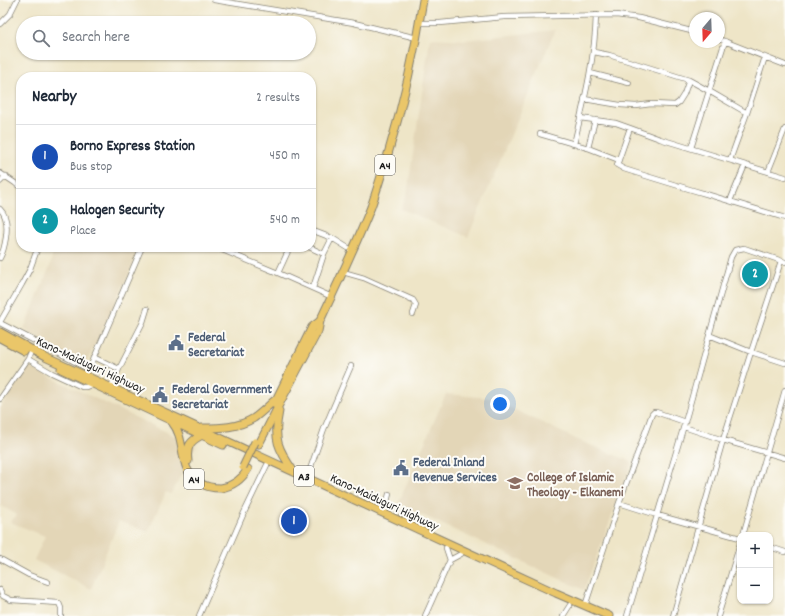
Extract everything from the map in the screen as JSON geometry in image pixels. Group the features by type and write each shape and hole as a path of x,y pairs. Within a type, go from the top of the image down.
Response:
{"highway":[{"name":"A4","path":"170,421 175,426 180,436 186,468 196,480 207,487 213,488 227,486 238,481 242,477 312,327 320,321 332,297 353,251 371,205 392,140 407,84 417,38 423,0"},
{"name":"Kano-Maiduguri Highway","path":"0,332 27,348 170,421 570,605 598,616"},
{"name":"Kano-Maiduguri Highway","path":"0,338 29,357 199,428 585,606 610,616"},
{"path":"199,428 231,427 244,423 279,399"},
{"path":"279,399 276,432 277,441 280,450 294,472"},
{"name":"A4","path":"202,435 191,442 187,453 190,466 194,473 208,482 222,483 232,480 246,468"}],"street":[{"path":"0,24 10,14 17,0"},
{"path":"214,0 311,16"},
{"path":"574,144 594,52 596,15"},
{"path":"419,23 440,23 504,17 616,15 639,18 689,30"},
{"path":"316,17 354,23 417,38"},
{"path":"725,41 785,65"},
{"path":"691,148 723,48"},
{"path":"594,52 609,55 689,80 747,113"},
{"path":"730,160 765,57"},
{"path":"590,73 629,83"},
{"path":"584,99 626,106 651,104 675,105 684,94 689,80"},
{"path":"580,118 616,123 785,177"},
{"path":"588,148 595,120"},
{"path":"630,128 617,165 624,169 674,185 785,218"},
{"path":"768,172 784,133"},
{"path":"540,134 588,148 619,160"},
{"path":"730,201 744,165"},
{"path":"0,173 16,184"},
{"path":"0,182 6,176"},
{"path":"0,209 5,217 6,236 3,252 0,258"},
{"path":"316,232 332,238 353,251"},
{"path":"313,288 324,254 332,238"},
{"path":"627,616 710,335 731,257 735,250 744,248 783,261 751,352 724,440 674,616"},
{"path":"316,250 324,254"},
{"path":"36,252 30,269 0,323 85,367 89,367 92,363 140,252"},
{"path":"227,252 332,297"},
{"path":"278,273 288,252"},
{"path":"343,272 364,278 413,300 416,305 413,314"},
{"path":"110,390 143,322 147,309"},
{"path":"710,335 751,352 785,363"},
{"path":"0,399 29,357"},
{"path":"94,357 119,369"},
{"path":"307,478 324,429 351,366"},
{"path":"744,532 785,390"},
{"path":"585,606 618,503 654,412 724,440 785,458"},
{"path":"199,616 243,514 267,465"},
{"path":"384,513 389,494"},
{"path":"618,503 737,537"},
{"path":"446,548 450,560"},
{"path":"773,548 785,552"},
{"path":"425,616 450,560 461,554"},
{"path":"718,616 737,554"},
{"path":"0,559 29,575 48,582"},
{"path":"0,590 3,596 11,600 59,603 61,608 61,616"},
{"path":"563,616 570,605"}],"shaded area":[{"path":"555,30 468,237 401,209 407,195 430,38 466,40"},
{"path":"53,252 139,252 85,365 54,350 24,329 50,266"},
{"path":"27,366 196,446 171,494 166,492 148,532 119,521 91,589 34,560 45,536 10,522 17,515 0,505 0,408"},
{"name":"College of Islamic Theology - Elkanemi","path":"446,394 490,398 578,440 632,462 584,590 398,504"}],"place":[{"name":"Halogen Security","path":"755,274"},
{"name":"Federal Secretariat","path":"176,343"},
{"name":"Federal Government Secretariat","path":"160,395"},
{"name":"Federal Inland Revenue Services","path":"401,468"},
{"name":"College of Islamic Theology - Elkanemi","path":"515,483"},
{"name":"Borno Express Station","path":"294,521"}]}
